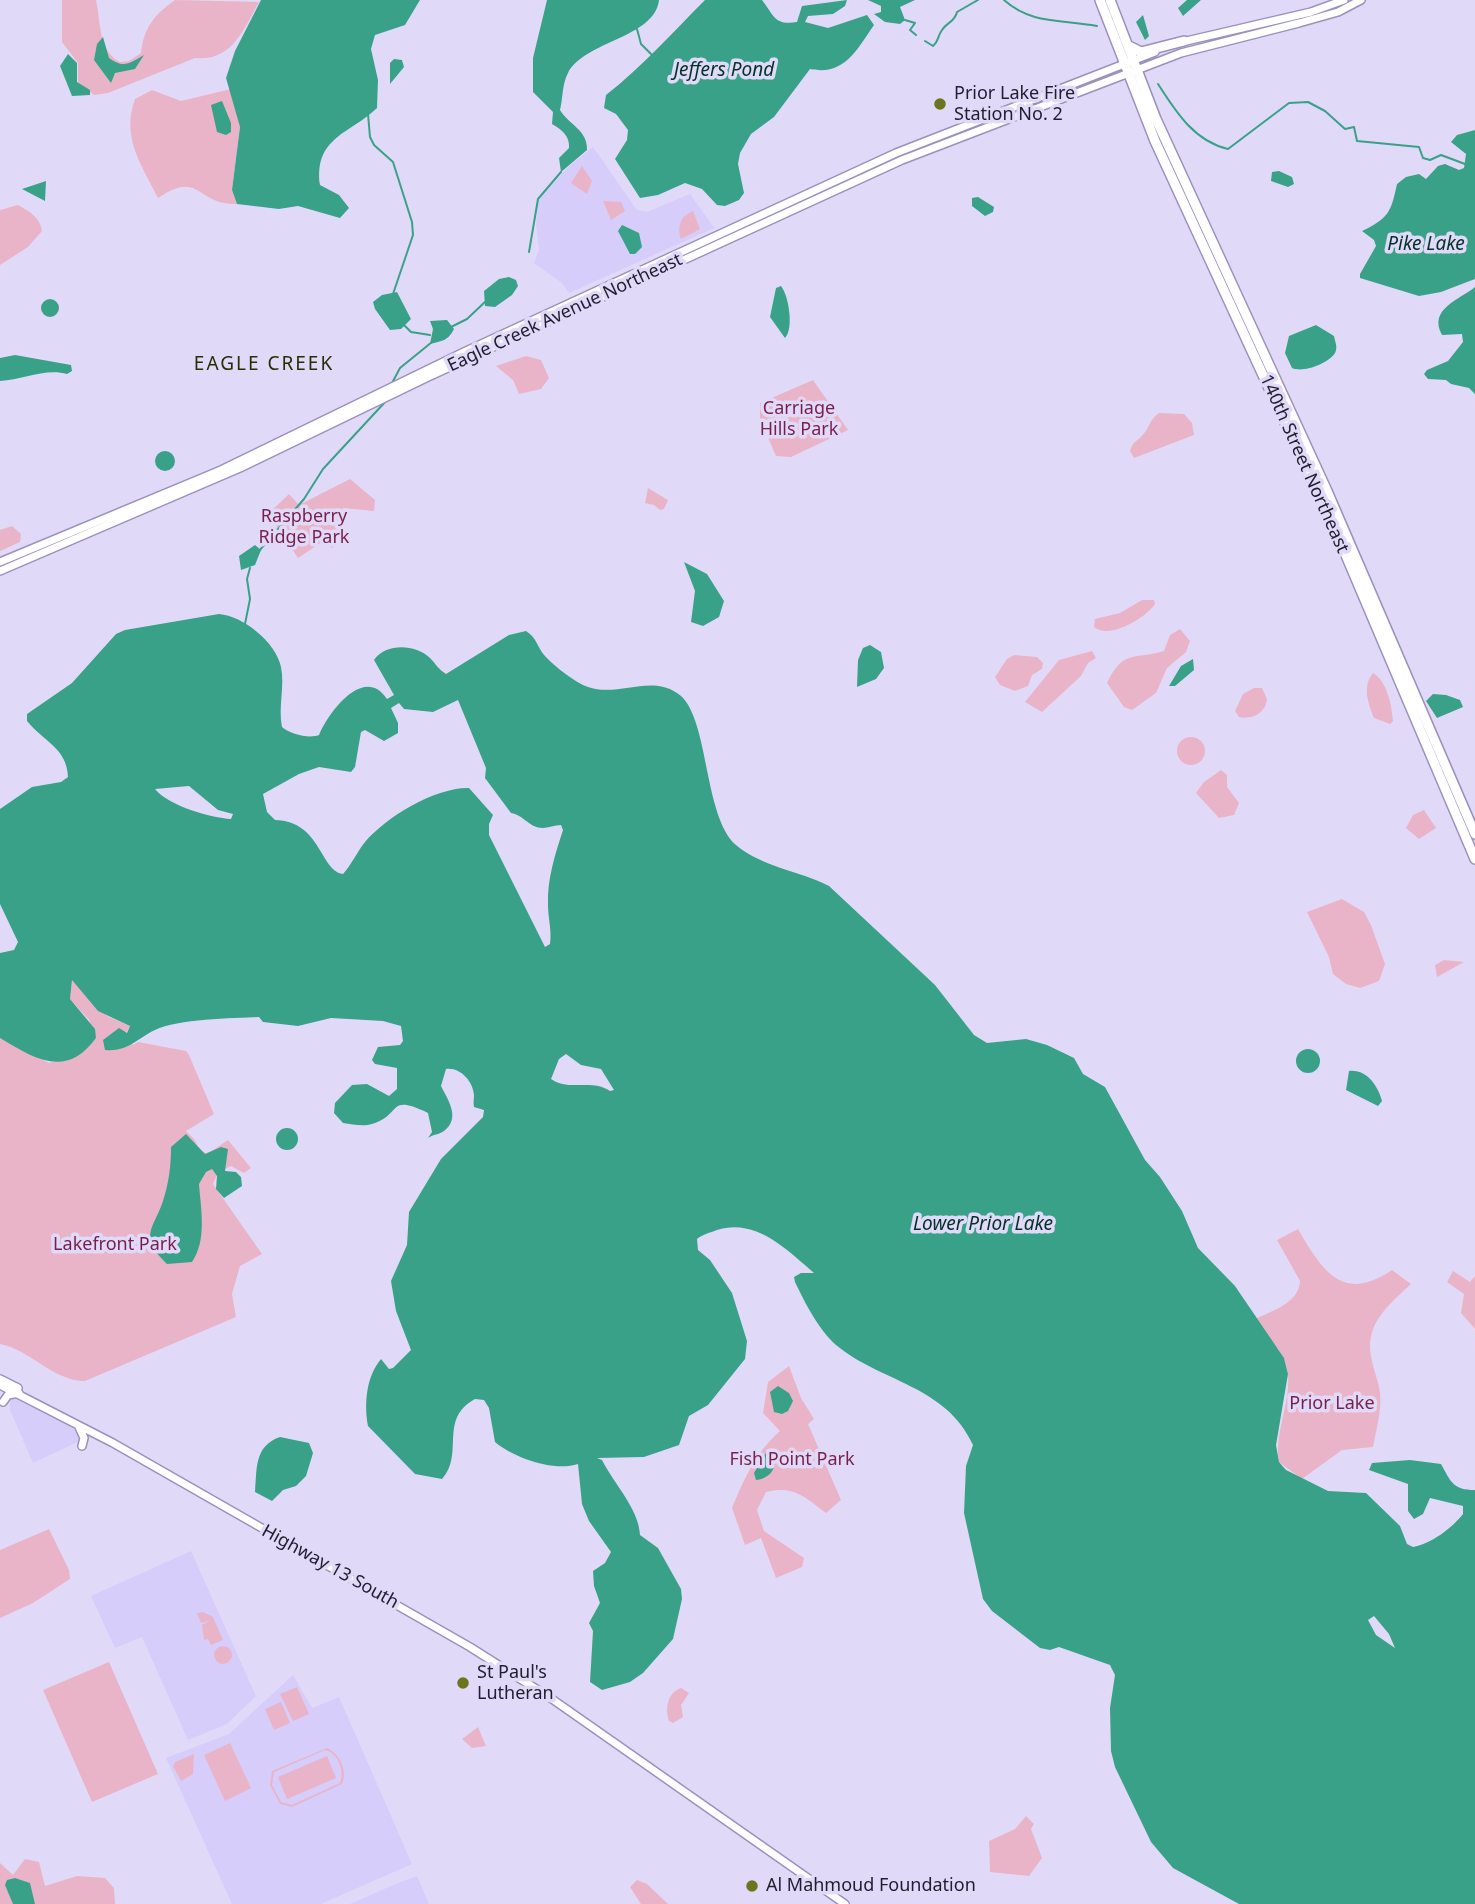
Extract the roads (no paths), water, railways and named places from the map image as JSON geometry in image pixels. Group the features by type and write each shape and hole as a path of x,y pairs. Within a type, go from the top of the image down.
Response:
{"highway":[{"path":"1100,0 1131,66"},
{"path":"1110,0 1127,44 1131,66"},
{"path":"1127,44 1141,52 1184,41"},
{"name":"140th Street Northeast","path":"1131,66 1327,491 1475,834"},
{"name":"140th Street Northeast","path":"1131,66 1164,162 1345,553 1475,859"}],"main road":[{"path":"1131,66 1184,41 1311,12 1344,0"},
{"path":"1131,66 1221,40 1338,12 1361,0"},
{"name":"Eagle Creek Avenue Northeast","path":"0,562 174,489 838,178 944,133 1131,66"},
{"name":"Eagle Creek Avenue Northeast","path":"0,571 240,468 428,377 846,183 1131,66"},
{"path":"141,511 142,507 174,489"},
{"name":"Highway 13 South","path":"0,1379 63,1411 113,1443"},
{"name":"Highway 13 South","path":"0,1385 113,1443 436,1627 544,1695 845,1904"},
{"path":"3,1402 8,1395 19,1393"},
{"path":"77,1424 84,1434 82,1446"}],"water":[{"path":"261,0 420,0 405,25 375,35 371,49 378,80 377,108 336,138 323,156 320,185 339,195 349,208 340,218 298,206 279,209 237,204 232,190 240,127 226,78 235,51"},
{"path":"547,0 659,0 655,13 645,23 588,53 576,62 568,73 560,110 584,137 587,150 561,172 559,158 569,148 567,137 552,124 553,112 533,92 533,58"},
{"name":"Jeffers Pond","path":"705,0 762,0 775,18 789,23 797,22 802,6 847,0 845,6 833,14 808,16 805,22 828,28 867,15 874,25 855,52 840,65 832,69 810,69 774,117 751,134 740,153 738,164 744,193 739,200 725,206 717,205 702,189 685,183 658,195 640,198 615,159 627,140 628,130 616,114 604,108 606,95 645,61"},
{"path":"868,0 915,0 900,7 905,20 900,24 885,22 874,14 881,12 881,6"},
{"path":"1187,0 1201,0 1183,16 1178,8"},
{"path":"1143,15 1149,36 1145,40 1136,22"},
{"path":"103,37 109,58 114,61 127,64 144,55 135,69 115,73 111,83 94,60 97,44"},
{"path":"68,54 77,63 77,82 90,90 90,95 72,96 60,66"},
{"path":"394,59 402,60 404,67 390,84 390,63"},
{"path":"222,101 231,123 231,132 226,135 217,132 211,105"},
{"name":"Pike Lake","path":"1475,130 1475,279 1441,292 1419,296 1360,278 1376,246 1374,240 1362,231 1387,213 1397,184 1406,177 1419,174 1426,179 1438,166 1445,164 1459,170 1464,168 1466,154 1451,142 1457,135"},
{"path":"1279,171 1292,177 1294,184 1288,187 1271,181 1272,172"},
{"path":"46,181 45,201 22,189"},
{"path":"978,197 994,207 993,212 985,216 972,206 972,198"},
{"path":"622,225 639,233 642,247 635,254 630,254 618,231"},
{"path":"509,277 516,280 518,286 512,295 495,307 485,306 484,291 499,279"},
{"path":"781,286 789,312 788,334 785,338 770,317 776,288"},
{"name":"Pike Lake","path":"1475,287 1475,394 1469,388 1451,384 1446,380 1428,379 1424,374 1448,361 1463,342 1462,334 1442,335 1439,318 1447,306"},
{"path":"397,292 411,319 401,329 390,330 373,302 382,295"},
{"path":"50,299 56,302 59,308 56,314 50,317 44,314 41,308 44,302"},
{"path":"447,320 454,329 452,333 444,340 430,344 433,329 430,321"},
{"path":"1316,325 1334,336 1335,353 1327,361 1315,366 1292,368 1285,353 1289,336"},
{"path":"15,355 71,365 72,371 67,374 50,372 0,381 0,358"},
{"path":"161,451 169,451 175,461 169,471 161,471 155,465 155,457"},
{"path":"255,545 261,550 255,565 241,570 239,556"},
{"path":"684,562 707,574 724,601 719,617 703,626 691,622 695,591"},
{"name":"Lower Prior Lake","path":"219,614 248,625 273,648 281,667 282,727 305,736 319,735 338,705 358,689 368,687 378,690 387,699 394,695 374,660 379,654 393,648 409,648 424,653 446,674 509,635 526,631 554,664 588,687 612,690 659,686 670,689 681,696 690,708 697,726 718,813 726,832 736,845 757,859 829,886 935,985 974,1035 987,1043 1026,1039 1047,1045 1074,1058 1083,1074 1105,1087 1145,1160 1160,1177 1182,1211 1198,1248 1235,1286 1284,1358 1288,1374 1276,1445 1279,1462 1286,1470 1328,1491 1366,1493 1400,1526 1407,1544 1413,1547 1427,1543 1447,1530 1463,1514 1463,1506 1430,1498 1423,1514 1414,1519 1408,1511 1408,1484 1369,1470 1372,1463 1410,1460 1441,1464 1457,1487 1475,1490 1475,1904 1239,1904 1173,1868 1151,1842 1115,1767 1111,1751 1110,1708 1115,1675 1110,1665 1059,1647 1050,1650 1040,1648 992,1611 983,1599 964,1513 966,1466 973,1445 961,1425 946,1409 929,1397 872,1368 836,1345 818,1324 795,1282 794,1277 801,1273 814,1273 770,1238 745,1228 717,1230 697,1239 698,1250 710,1260 732,1293 747,1341 745,1359 708,1405 689,1416 679,1445 644,1457 597,1458 602,1460 631,1506 640,1535 658,1548 681,1589 682,1599 673,1639 643,1673 630,1682 602,1690 590,1682 593,1631 589,1623 600,1603 594,1586 593,1571 605,1563 611,1552 589,1521 582,1504 578,1464 546,1465 503,1448 495,1442 489,1408 484,1400 475,1399 457,1416 452,1459 442,1479 415,1474 368,1426 367,1391 376,1366 381,1359 389,1369 393,1368 411,1350 396,1311 391,1281 407,1245 409,1212 441,1159 483,1117 484,1110 474,1107 473,1090 465,1076 456,1070 446,1069 441,1086 452,1109 452,1120 444,1131 428,1138 432,1132 428,1113 415,1107 400,1105 382,1120 365,1125 343,1123 334,1113 335,1103 352,1085 367,1084 389,1096 397,1089 397,1068 375,1064 372,1060 378,1047 400,1045 403,1041 401,1026 383,1021 331,1018 298,1026 263,1022 259,1017 177,1023 155,1030 126,1047 105,1050 103,1040 119,1028 127,1033 130,1026 98,1011 72,980 70,999 95,1029 96,1038 85,1051 62,1062 50,1061 26,1053 0,1038 0,953 14,950 18,942 0,904 0,809 32,787 61,782 68,777 64,759 27,721 27,714 72,683 116,634 125,630","holes":["458,700 486,768 485,778 511,813 538,827 561,825 563,830 549,886 550,944 545,947 489,835 489,824 493,815 469,788 442,792 398,814 374,832 343,874 335,871 302,828 290,822 275,820 267,812 263,794 299,774 319,767 351,772 355,767 361,732 365,730 384,741 398,733 398,723 391,708 399,703 404,709 433,712","189,786 218,810 233,814 231,819 191,810 170,801 155,789","566,1054 581,1065 601,1069 614,1090 595,1085 558,1083 551,1079 559,1059","1374,1616 1389,1634 1395,1648 1376,1635 1368,1620"]},
{"path":"870,645 881,652 884,668 876,679 857,687 858,660 863,648"},
{"path":"1193,659 1194,670 1175,686 1169,686 1181,666"},
{"path":"1433,694 1460,700 1463,707 1437,718 1426,701"},
{"path":"1308,1049 1319,1056 1320,1061 1313,1072 1308,1073 1297,1066 1296,1061 1303,1050"},
{"path":"1349,1071 1361,1073 1371,1080 1382,1101 1378,1106 1346,1090"},
{"path":"287,1128 295,1131 298,1139 295,1147 287,1150 279,1147 276,1139 279,1131"},
{"path":"186,1134 205,1154 221,1147 228,1149 225,1171 236,1172 241,1177 242,1186 224,1198 216,1189 217,1176 212,1169 206,1172 199,1184 202,1224 197,1253 192,1262 167,1264 153,1246 150,1233 167,1187 171,1147"},
{"path":"778,1386 789,1393 793,1401 788,1411 782,1414 774,1412 770,1392"},
{"path":"280,1437 309,1443 313,1453 306,1476 296,1486 283,1490 272,1501 255,1492 258,1459 265,1446"},
{"path":"766,1453 774,1458 773,1470 768,1476 756,1480 754,1473"},
{"path":"15,1878 30,1883 35,1904 13,1904 5,1885 7,1880"}],"waterway":[{"path":"925,41 933,46 957,12 978,0"},
{"path":"1004,0 1025,14 1048,20 1097,26"},
{"path":"905,20 915,23 910,30 916,35"},
{"path":"637,29 641,44 651,54"},
{"path":"1158,84 1187,124 1205,139 1228,149 1289,103 1308,102 1325,111 1345,129 1354,127 1357,141 1419,147 1423,158 1430,160 1441,155 1465,164"},
{"path":"368,114 370,137 374,145 393,162 412,222 413,235 393,294"},
{"path":"529,252 538,199 561,172"},
{"path":"451,327 467,319 486,301"},
{"path":"404,325 411,332 430,335"},
{"path":"391,385 400,368 432,342"},
{"path":"259,551 304,499 323,469 386,401"},
{"path":"245,624 250,599 247,579 250,568"}],"place":[{"name":"Prior Lake Fire Station No. 2","path":"940,104"},
{"name":"St Paul's Lutheran","path":"463,1683"},
{"name":"Al Mahmoud Foundation","path":"752,1886"}],"district":[{"name":"EAGLE CREEK","path":"264,365"}],"park label":[{"name":"Carriage Hills Park","path":"799,419"},
{"name":"Raspberry Ridge Park","path":"304,527"},
{"name":"Lakefront Park","path":"115,1245"},
{"name":"Prior Lake","path":"1332,1404"},
{"name":"Fish Point Park","path":"792,1460"}]}
